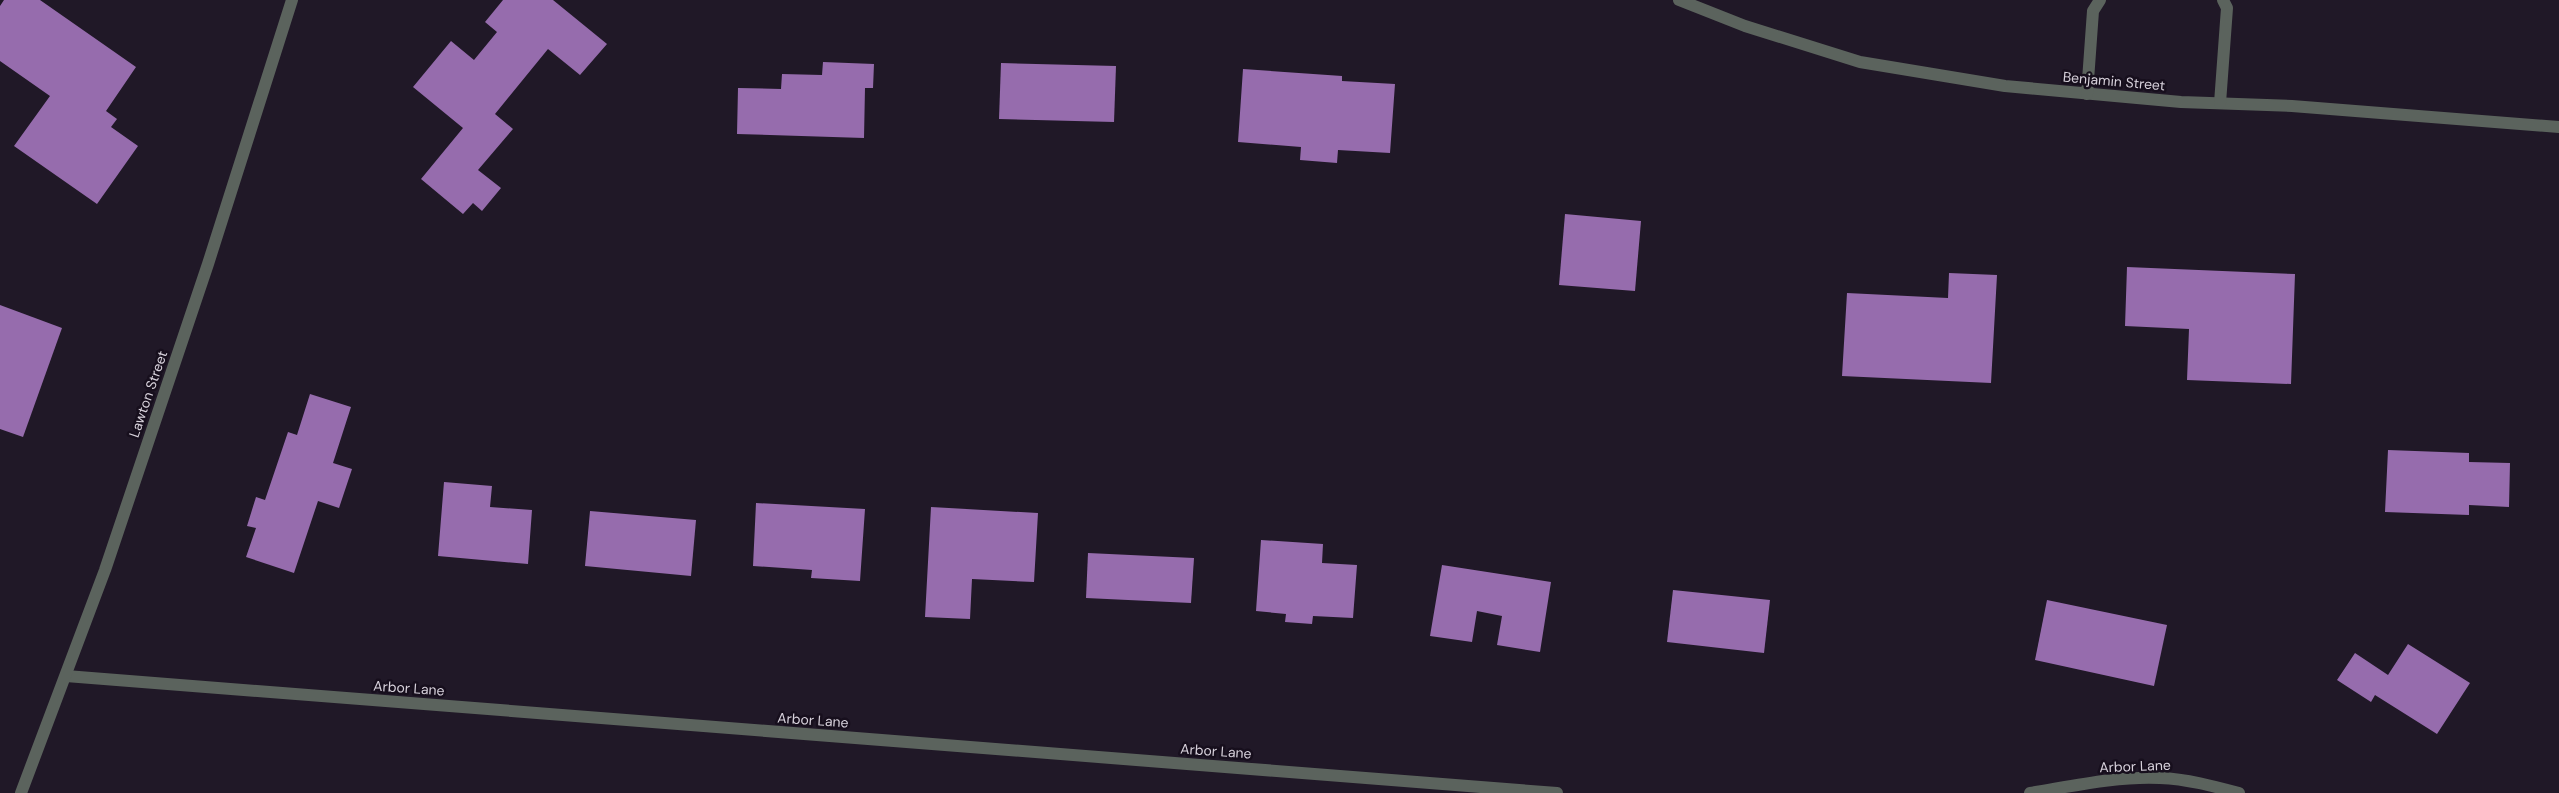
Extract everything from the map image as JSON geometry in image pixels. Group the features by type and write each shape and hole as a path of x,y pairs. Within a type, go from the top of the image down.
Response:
{"street":[{"name":"Lawton Street","path":"21,793 66,676 124,515 292,0"},
{"name":"Benjamin Street","path":"1679,0 1745,26 1860,62 2022,89 2220,103 2292,106 2559,128"},
{"path":"2087,94 2093,12 2100,0"},
{"path":"2220,103 2227,8 2223,0"},
{"name":"Arbor Lane","path":"66,676 1558,793"},
{"name":"Arbor Lane","path":"2030,793 2107,781 2160,778 2201,783 2239,793"}],"building":[{"path":"4,0 40,0 136,67 106,111 117,119 111,127 138,146 97,204 14,146 50,96 0,61 0,6"},
{"path":"503,0 553,0 607,44 580,75 548,49 495,114 513,129 478,170 501,188 482,211 473,203 463,214 421,179 463,128 413,87 451,41 474,60 497,32 485,22"},
{"path":"823,62 874,64 873,88 865,88 864,138 737,134 738,88 781,89 782,74 822,75"},
{"path":"1001,63 1116,66 1114,122 999,119"},
{"path":"1243,69 1342,76 1342,81 1395,84 1390,153 1338,150 1337,163 1300,160 1301,147 1238,142"},
{"path":"1565,214 1641,221 1635,291 1559,285"},
{"path":"2127,267 2295,274 2291,384 2187,380 2189,329 2125,326"},
{"path":"1949,273 1997,275 1991,383 1842,376 1847,293 1948,298"},
{"path":"0,305 62,328 23,437 0,429"},
{"path":"310,394 351,407 333,463 352,469 339,508 318,501 294,573 246,557 256,528 247,526 256,497 265,500 288,432 297,435"},
{"path":"2388,450 2469,453 2469,462 2510,463 2509,507 2469,505 2469,515 2385,512"},
{"path":"444,482 492,486 490,507 532,510 528,564 438,556"},
{"path":"756,503 865,509 860,581 811,578 812,570 753,566"},
{"path":"931,507 1038,513 1034,582 972,579 970,619 925,617"},
{"path":"590,511 696,520 691,576 585,566"},
{"path":"1261,540 1323,544 1322,563 1357,565 1353,618 1313,616 1312,624 1285,622 1286,614 1256,611"},
{"path":"1088,553 1194,558 1191,603 1086,598"},
{"path":"1442,565 1551,582 1540,652 1497,645 1502,616 1477,611 1472,642 1430,636"},
{"path":"1673,590 1770,600 1764,653 1667,642"},
{"path":"2047,600 2167,625 2154,686 2035,660"},
{"path":"2408,644 2470,683 2437,734 2375,695 2371,702 2337,680 2355,653 2388,675"}]}
